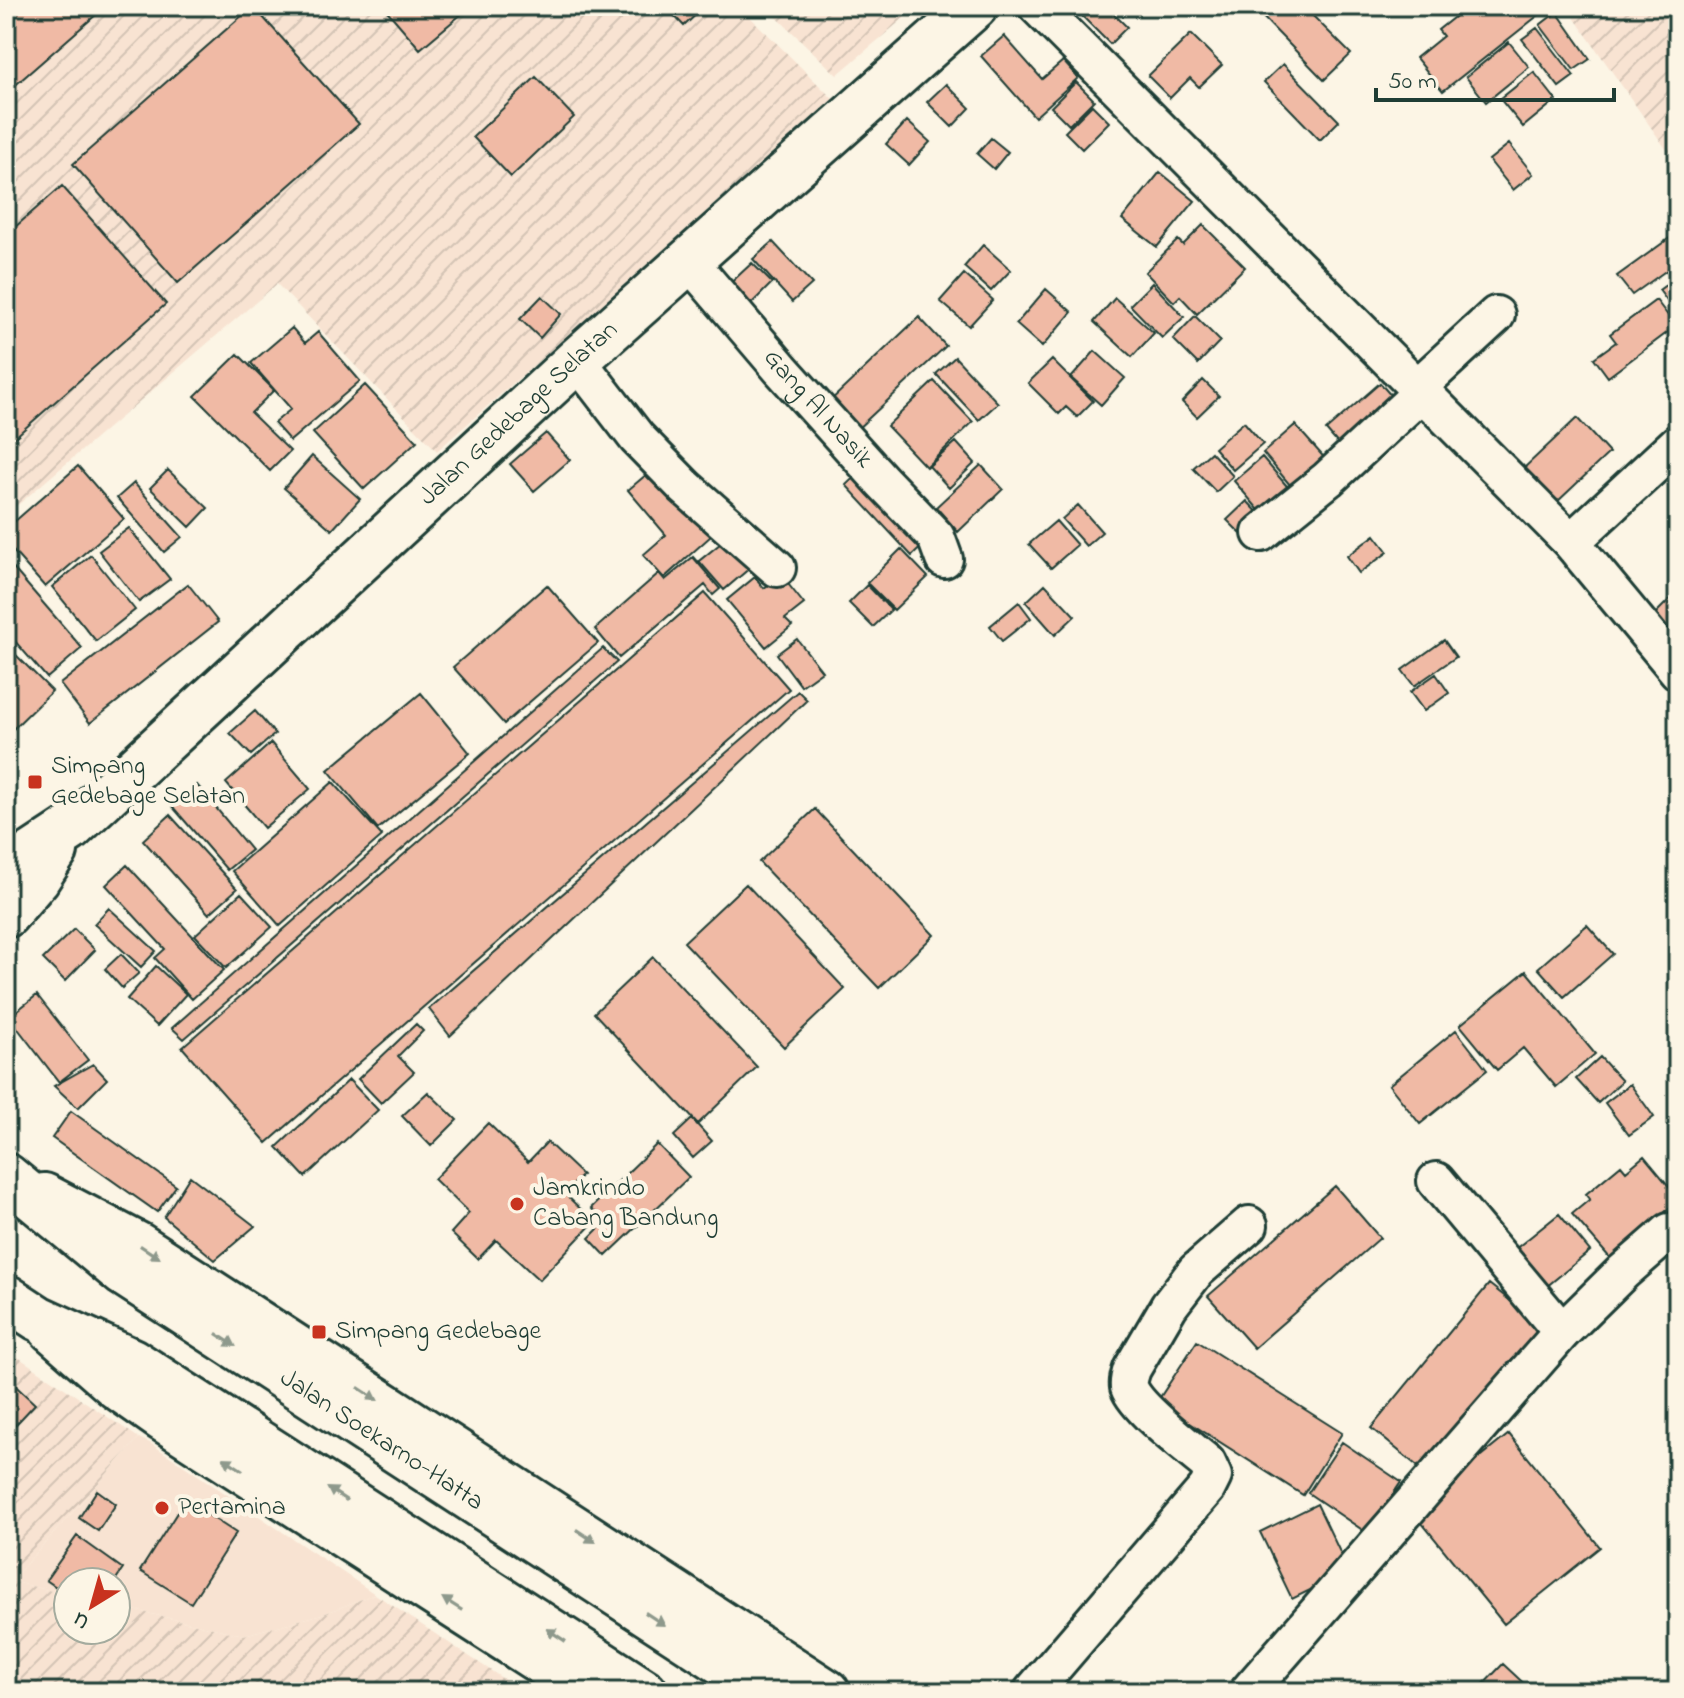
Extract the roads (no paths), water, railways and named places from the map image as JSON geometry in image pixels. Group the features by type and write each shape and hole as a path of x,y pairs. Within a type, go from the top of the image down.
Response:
{"main road":[{"name":"Jalan Gedebage Selatan","path":"6,915 21,875 70,829 577,360 975,6"},
{"path":"6,941 26,911 21,875"},
{"path":"6,1176 138,1245 827,1692"},
{"name":"Jalan Soekarno-Hatta","path":"6,1176 123,1273 768,1692"},
{"path":"22,1307 116,1386 163,1419 588,1692"},
{"path":"22,1307 132,1361 645,1692"}],"street":[{"path":"1037,6 1571,542 1678,671"},
{"name":"Gang Al Nasik","path":"689,261 781,369 936,537 944,559"},
{"path":"1261,533 1328,479 1496,315"},
{"path":"577,360 637,438 685,487 777,568"},
{"path":"1571,542 1678,443"},
{"path":"1436,1181 1562,1332"},
{"path":"1032,1692 1207,1488 1213,1476 1207,1463 1143,1408 1128,1384 1129,1376 1169,1306 1196,1271 1249,1225"},
{"path":"1248,1692 1562,1332 1669,1232"}],"place":[{"name":"Simpang Gedebage Selatan","path":"35,782"},
{"name":"Jamkrindo Cabang Bandung","path":"517,1204"},
{"name":"Simpang Gedebage","path":"319,1332"},
{"name":"Pertamina","path":"162,1508"}]}
